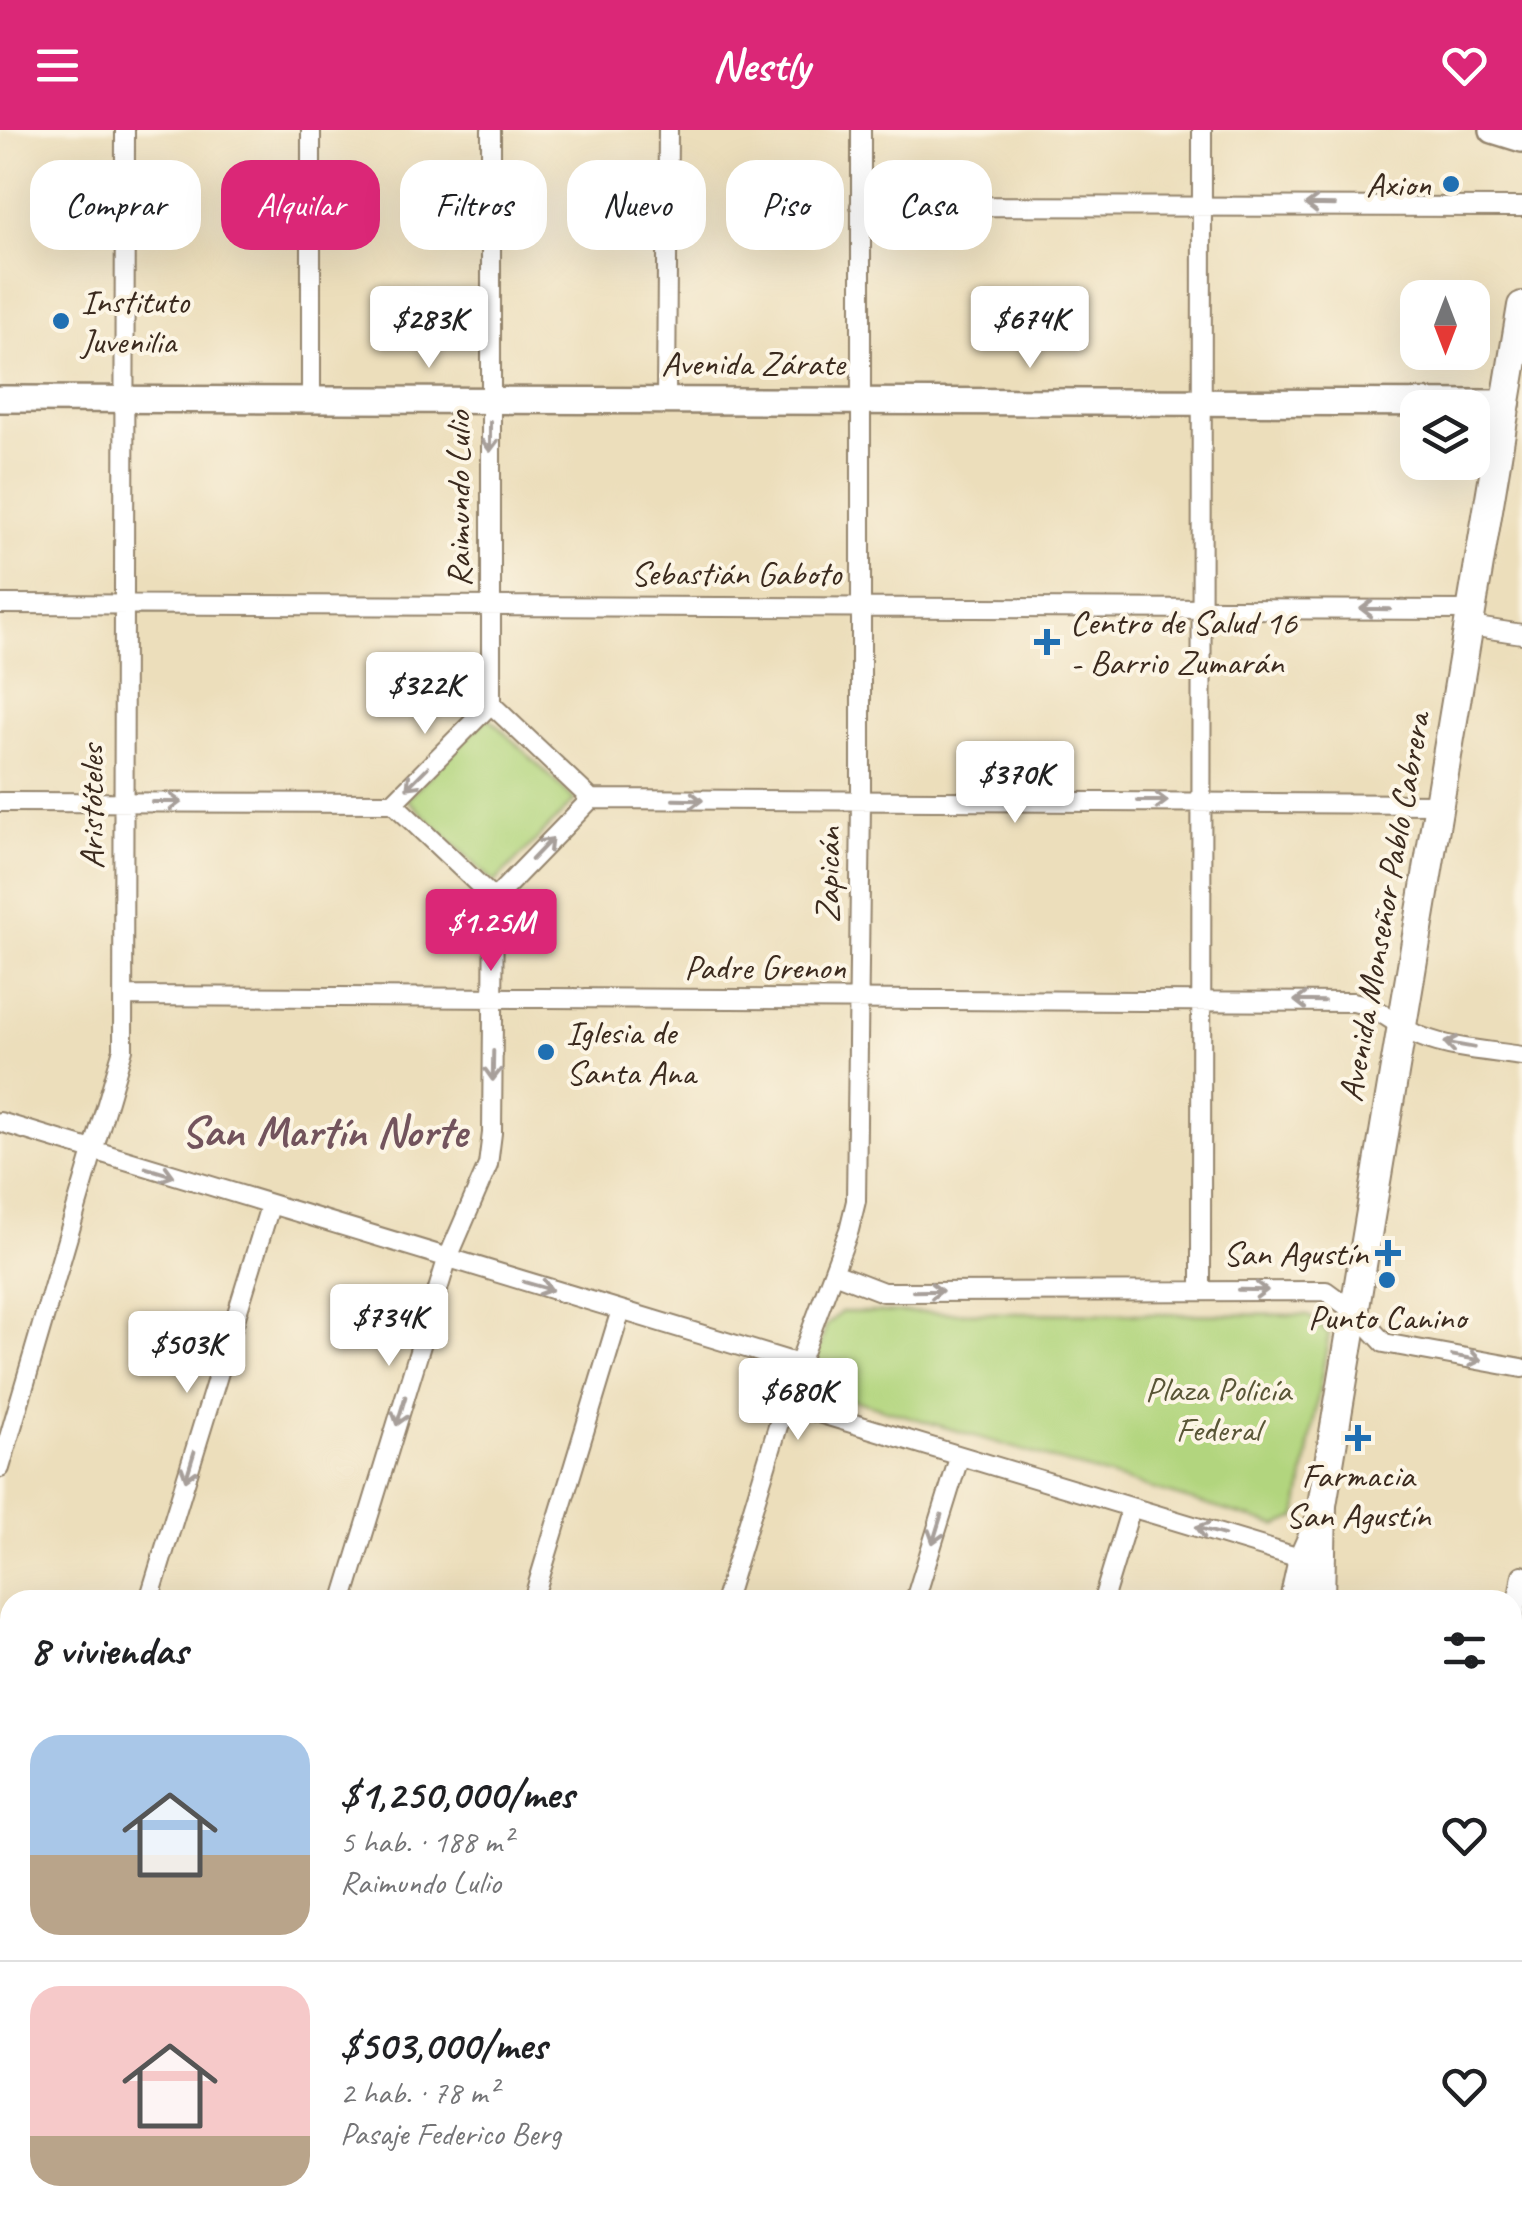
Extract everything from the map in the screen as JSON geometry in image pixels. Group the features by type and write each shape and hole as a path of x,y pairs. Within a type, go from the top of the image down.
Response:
{"main road":[{"name":"Avenida Monseñor Pablo Cabrera","path":"1296,1590 1303,1560 1320,1521 1399,1027 1522,306"},
{"name":"Avenida Monseñor Pablo Cabrera","path":"1320,1521 1324,1560 1321,1590"}],"street":[{"name":"Aristóteles","path":"0,1468 96,1151 122,1049 125,130"},
{"path":"311,398 312,130"},
{"name":"Raimundo Lulio","path":"490,130 491,704"},
{"path":"666,398 668,130"},
{"name":"Zapicán","path":"728,1590 785,1403 834,1273 856,1201 861,803 860,130"},
{"path":"1201,1289 1202,130"},
{"path":"1494,130 1522,139"},
{"path":"860,206 1202,204 1522,208"},
{"name":"Avenida Zárate","path":"0,399 859,398 1506,403"},
{"name":"Sebastián Gaboto","path":"0,604 1204,607 1471,618 1522,634"},
{"path":"392,803 491,704 591,799 1440,804"},
{"path":"346,1590 447,1260 490,1154 494,899 591,799"},
{"path":"0,802 392,803 494,899"},
{"name":"Padre Grenon","path":"123,996 1353,1002 1380,1009 1399,1027 1430,1040 1522,1056"},
{"path":"0,1122 799,1364"},
{"path":"152,1590 270,1206"},
{"path":"834,1273 883,1292 1326,1291 1356,1312 1384,1343 1522,1368"},
{"path":"536,1590 622,1310"},
{"path":"785,1403 1303,1560"},
{"path":"918,1590 959,1458"},
{"path":"1106,1590 1131,1508"}],"green space":[{"path":"488,717 575,800 494,883 407,799"},
{"name":"Plaza Policía Federal","path":"841,1312 1308,1315 1329,1334 1297,1517 1277,1526 826,1392 811,1376 826,1326"}],"place":[{"name":"Axion","path":"1451,184"},
{"name":"Instituto Juvenilia","path":"61,321"},
{"name":"Centro de Salud 16 - Barrio Zumarán","path":"1047,642"},
{"name":"Iglesia de Santa Ana","path":"546,1052"},
{"name":"San Agustín","path":"1388,1253"},
{"name":"Punto Canino","path":"1387,1280"},
{"name":"Farmacia San Agustín","path":"1358,1438"}],"district":[{"name":"San Martín Norte","path":"324,1131"}]}
